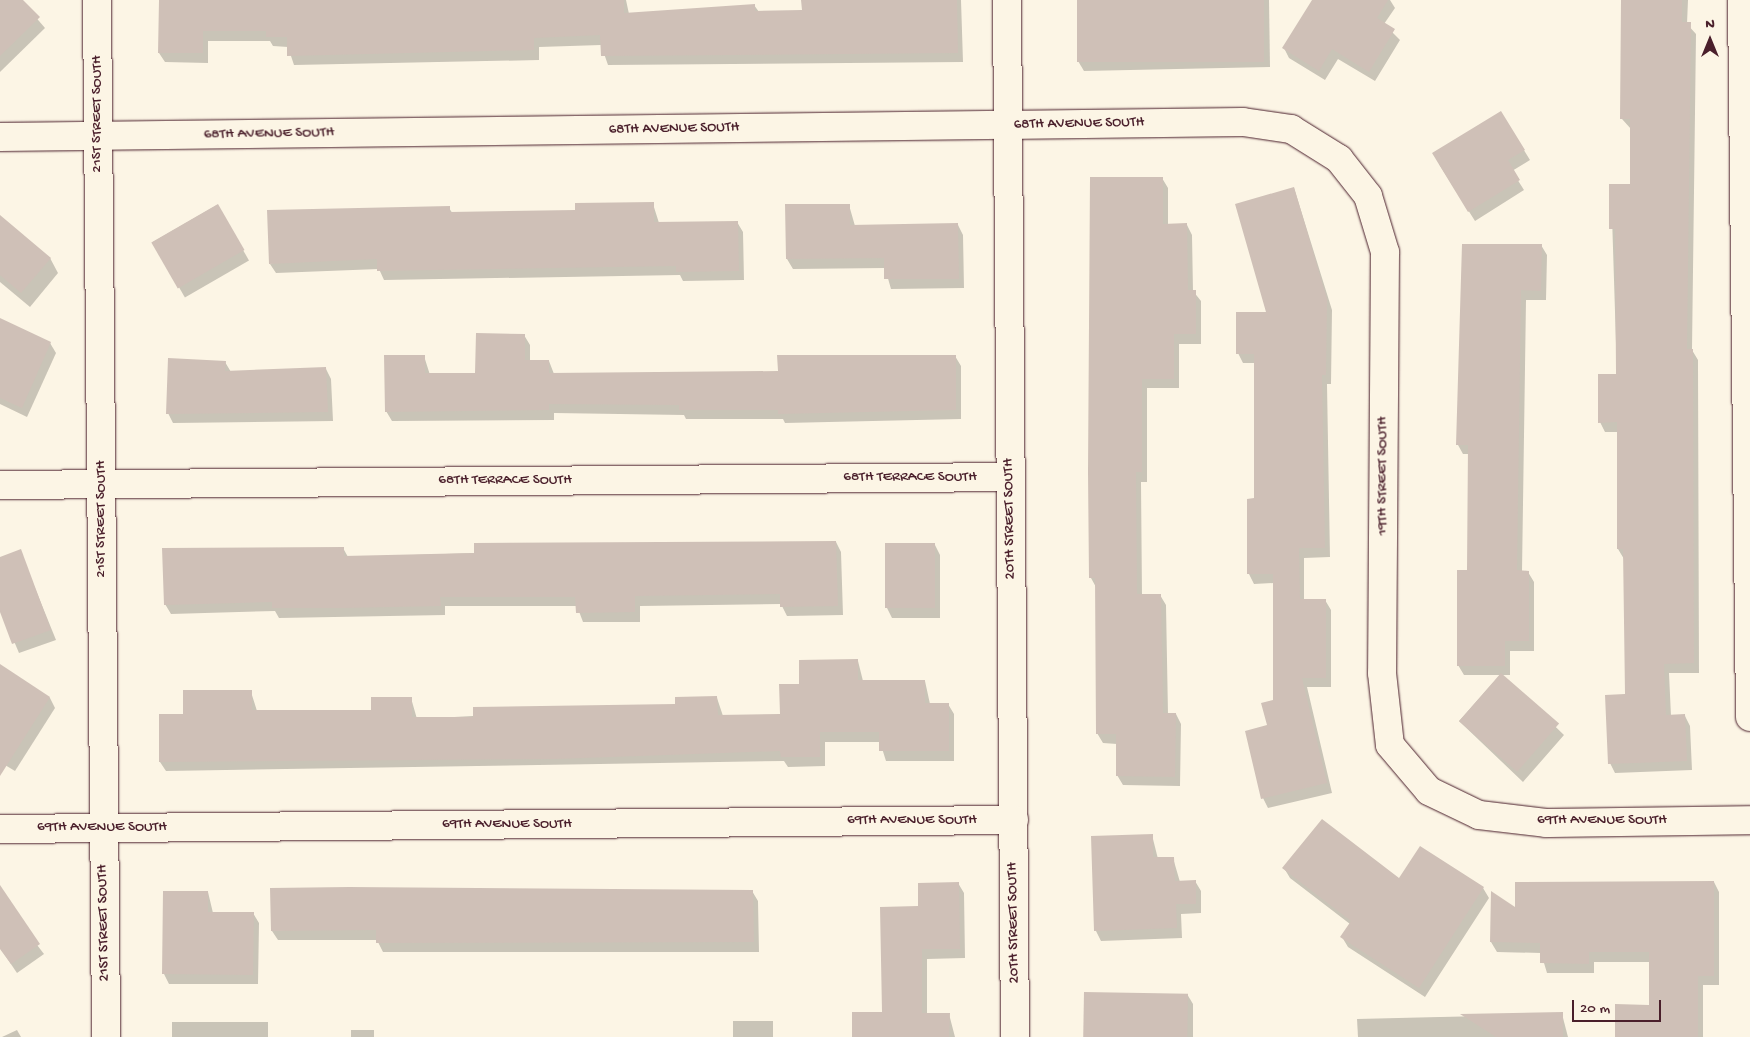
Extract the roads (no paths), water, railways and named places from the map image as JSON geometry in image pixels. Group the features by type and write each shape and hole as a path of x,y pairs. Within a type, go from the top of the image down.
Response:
{"street":[{"name":"21ST STREET SOUTH","path":"97,0 102,484 101,828 106,1037"},
{"name":"20TH STREET SOUTH","path":"1007,0 1009,477 1015,1037"},
{"path":"1742,0 1750,717"},
{"name":"68TH AVENUE SOUTH","path":"0,137 1243,122 1291,129 1339,159"},
{"name":"19TH STREET SOUTH","path":"1339,159 1368,196 1385,252 1382,673 1390,745 1429,791"},
{"name":"68TH TERRACE SOUTH","path":"0,485 1009,477"},
{"name":"69TH AVENUE SOUTH","path":"1429,791 1479,815 1546,824 1750,820"},
{"name":"69TH AVENUE SOUTH","path":"0,829 1014,820"}]}
